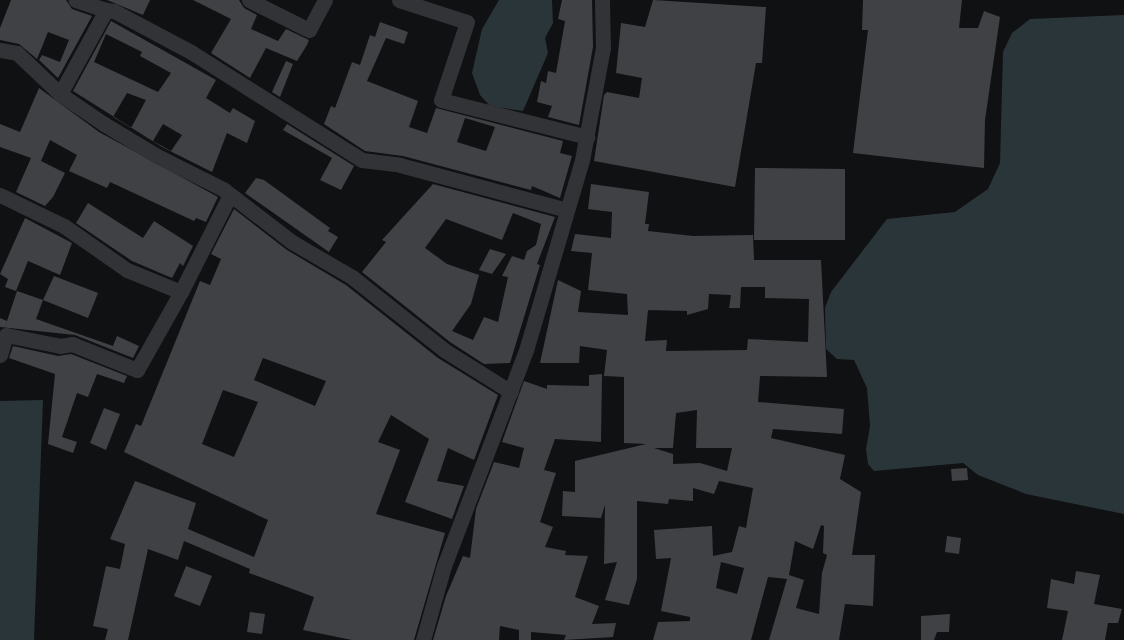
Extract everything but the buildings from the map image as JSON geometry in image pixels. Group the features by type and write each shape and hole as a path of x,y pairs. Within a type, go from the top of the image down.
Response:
{"street":[{"path":"76,0 106,10 191,52 362,160 400,165 567,210"},
{"path":"249,0 309,30 325,0"},
{"path":"399,0 466,21 441,100 586,137"},
{"path":"423,640 444,566 511,392 567,210 586,137 603,48 602,0"},
{"path":"60,94 106,10"},
{"path":"0,50 16,53 60,94 157,156 230,195 292,242 352,277 444,350 511,392"},
{"path":"0,195 64,226 127,270 181,292"},
{"path":"0,355 6,335 60,346 72,344 137,370 181,292 230,195"}],"shaded area":[{"path":"499,0 552,0 553,23 545,38 548,53 523,111 490,106 480,95 472,73 482,29"},
{"path":"1124,15 1124,514 1026,494 978,475 963,463 874,471 868,464 866,449 870,426 867,388 854,360 837,359 826,349 825,308 831,292 887,219 955,212 988,189 1000,163 1003,52 1012,33 1030,19"},
{"path":"43,400 34,640 0,640 0,401"}]}
